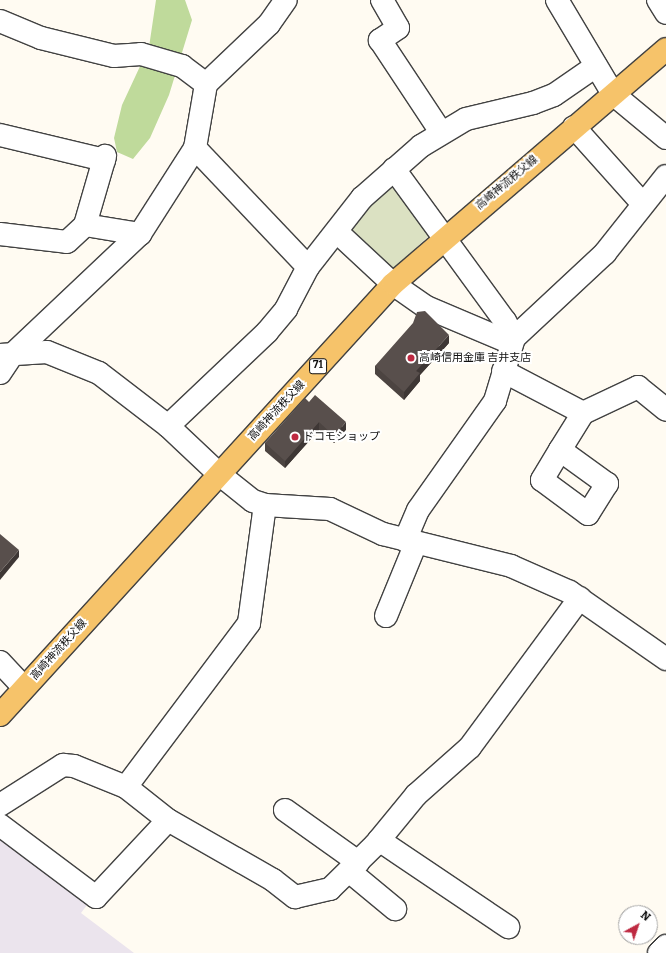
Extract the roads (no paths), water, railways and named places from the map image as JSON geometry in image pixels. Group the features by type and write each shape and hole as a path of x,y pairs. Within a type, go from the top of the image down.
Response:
{"main road":[{"name":"高崎神流秩父線","path":"0,715 393,284 444,237 666,49"}],"street":[{"path":"0,373 6,354 140,234 195,148 206,84 269,24 286,0"},
{"path":"382,0 398,28 380,40 441,132"},
{"path":"658,0 666,13"},
{"path":"566,3 596,66 613,94 666,138"},
{"path":"0,22 40,38 114,56 141,54 182,66 206,84"},
{"path":"168,426 267,332 286,309 308,267 337,232 362,198 394,169 441,132 466,119 533,103 554,95 596,66"},
{"path":"574,127 642,202"},
{"path":"0,135 104,158 85,225 67,242 0,234"},
{"path":"195,148 308,267"},
{"path":"394,169 444,237 514,338"},
{"path":"337,232 393,284 426,307 472,329 506,341 514,338 605,253 642,202 666,176"},
{"path":"85,225 140,234"},
{"path":"386,616 410,542 418,510 486,417 514,338"},
{"path":"6,354 47,352 99,373 168,426 219,474 253,501 265,505 330,509 410,542 511,566 580,598 666,659"},
{"path":"503,371 583,413"},
{"path":"560,450 583,413 638,387 666,410"},
{"path":"126,787 249,623 265,505"},
{"path":"0,805 64,765 126,787 168,820 268,877 295,897 330,889 379,840 416,795 470,747 580,598"},
{"path":"0,662 24,688"},
{"path":"285,810 353,866 395,909"},
{"path":"0,825 96,897 168,820"},
{"path":"379,840 508,927"},
{"path":"659,953 666,946"}],"place":[{"name":"高崎信用金庫 吉井支店","path":"411,358"},
{"name":"ドコモショップ","path":"295,437"}]}
